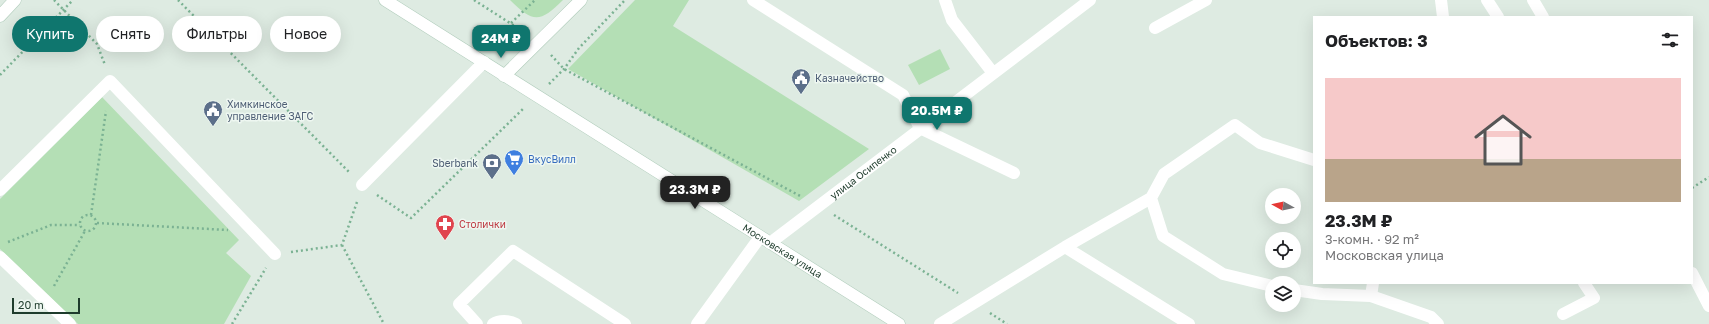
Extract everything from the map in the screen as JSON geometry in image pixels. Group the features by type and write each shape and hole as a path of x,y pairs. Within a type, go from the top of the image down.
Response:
{"street":[{"path":"0,16 16,0"},
{"path":"362,185 484,62 385,0"},
{"path":"504,76 581,0"},
{"path":"755,0 903,95 920,128 1014,172"},
{"path":"945,0 952,20 993,73"},
{"name":"улица Осипенко","path":"697,324 765,240 818,206 1090,0"},
{"path":"1155,28 1185,5 1206,0"},
{"path":"1441,0 1443,16"},
{"path":"1487,0 1497,16"},
{"path":"1533,0 1542,16"},
{"name":"Московская улица","path":"484,62 899,324"},
{"path":"0,190 110,81 275,254"},
{"path":"940,324 1065,247 1151,198 1164,174 1235,125 1260,143 1313,160"},
{"path":"1151,198 1163,236 1223,274 1265,284"},
{"path":"1065,247 1189,324"},
{"path":"477,324 458,304 513,251 625,324"},
{"path":"0,257 70,324"},
{"path":"1693,275 1709,306"},
{"path":"1371,296 1373,284"},
{"path":"1563,314 1594,298 1585,284"},
{"path":"1301,291 1322,294 1371,296 1430,317 1438,324"},
{"path":"493,324 497,321 512,322 516,324"}],"path":[{"path":"54,0 97,44 110,81 90,215"},
{"path":"0,75 73,0"},
{"path":"178,0 362,185 411,218 510,122"},
{"path":"474,0 511,23 535,0"},
{"path":"625,0 579,48 564,69 818,206 973,303"},
{"path":"1693,187 1709,177"},
{"path":"362,185 342,245 384,324"},
{"path":"80,225 83,217 90,215 95,218 97,223"},
{"path":"97,223 254,231"},
{"path":"85,231 93,230 97,223"},
{"path":"80,225 85,231"},
{"path":"7,242 52,226 80,225"},
{"path":"46,300 85,231"},
{"path":"232,324 275,254 342,245"}],"green space":[{"path":"510,0 563,0 548,13 536,17 525,13"},
{"path":"635,0 689,0 673,26 869,149 799,201 568,69"},
{"path":"940,49 950,69 919,85 908,65"},
{"path":"102,97 239,240 226,253 251,276 224,324 78,324 0,249 0,199"}],"place":[{"name":"Казначейство","path":"801,95"},
{"name":"Химкинское управление ЗАГС","path":"213,127"},
{"name":"ВкусВилл","path":"514,176"},
{"name":"Sberbank","path":"492,180"},
{"name":"Столички","path":"445,241"}]}
